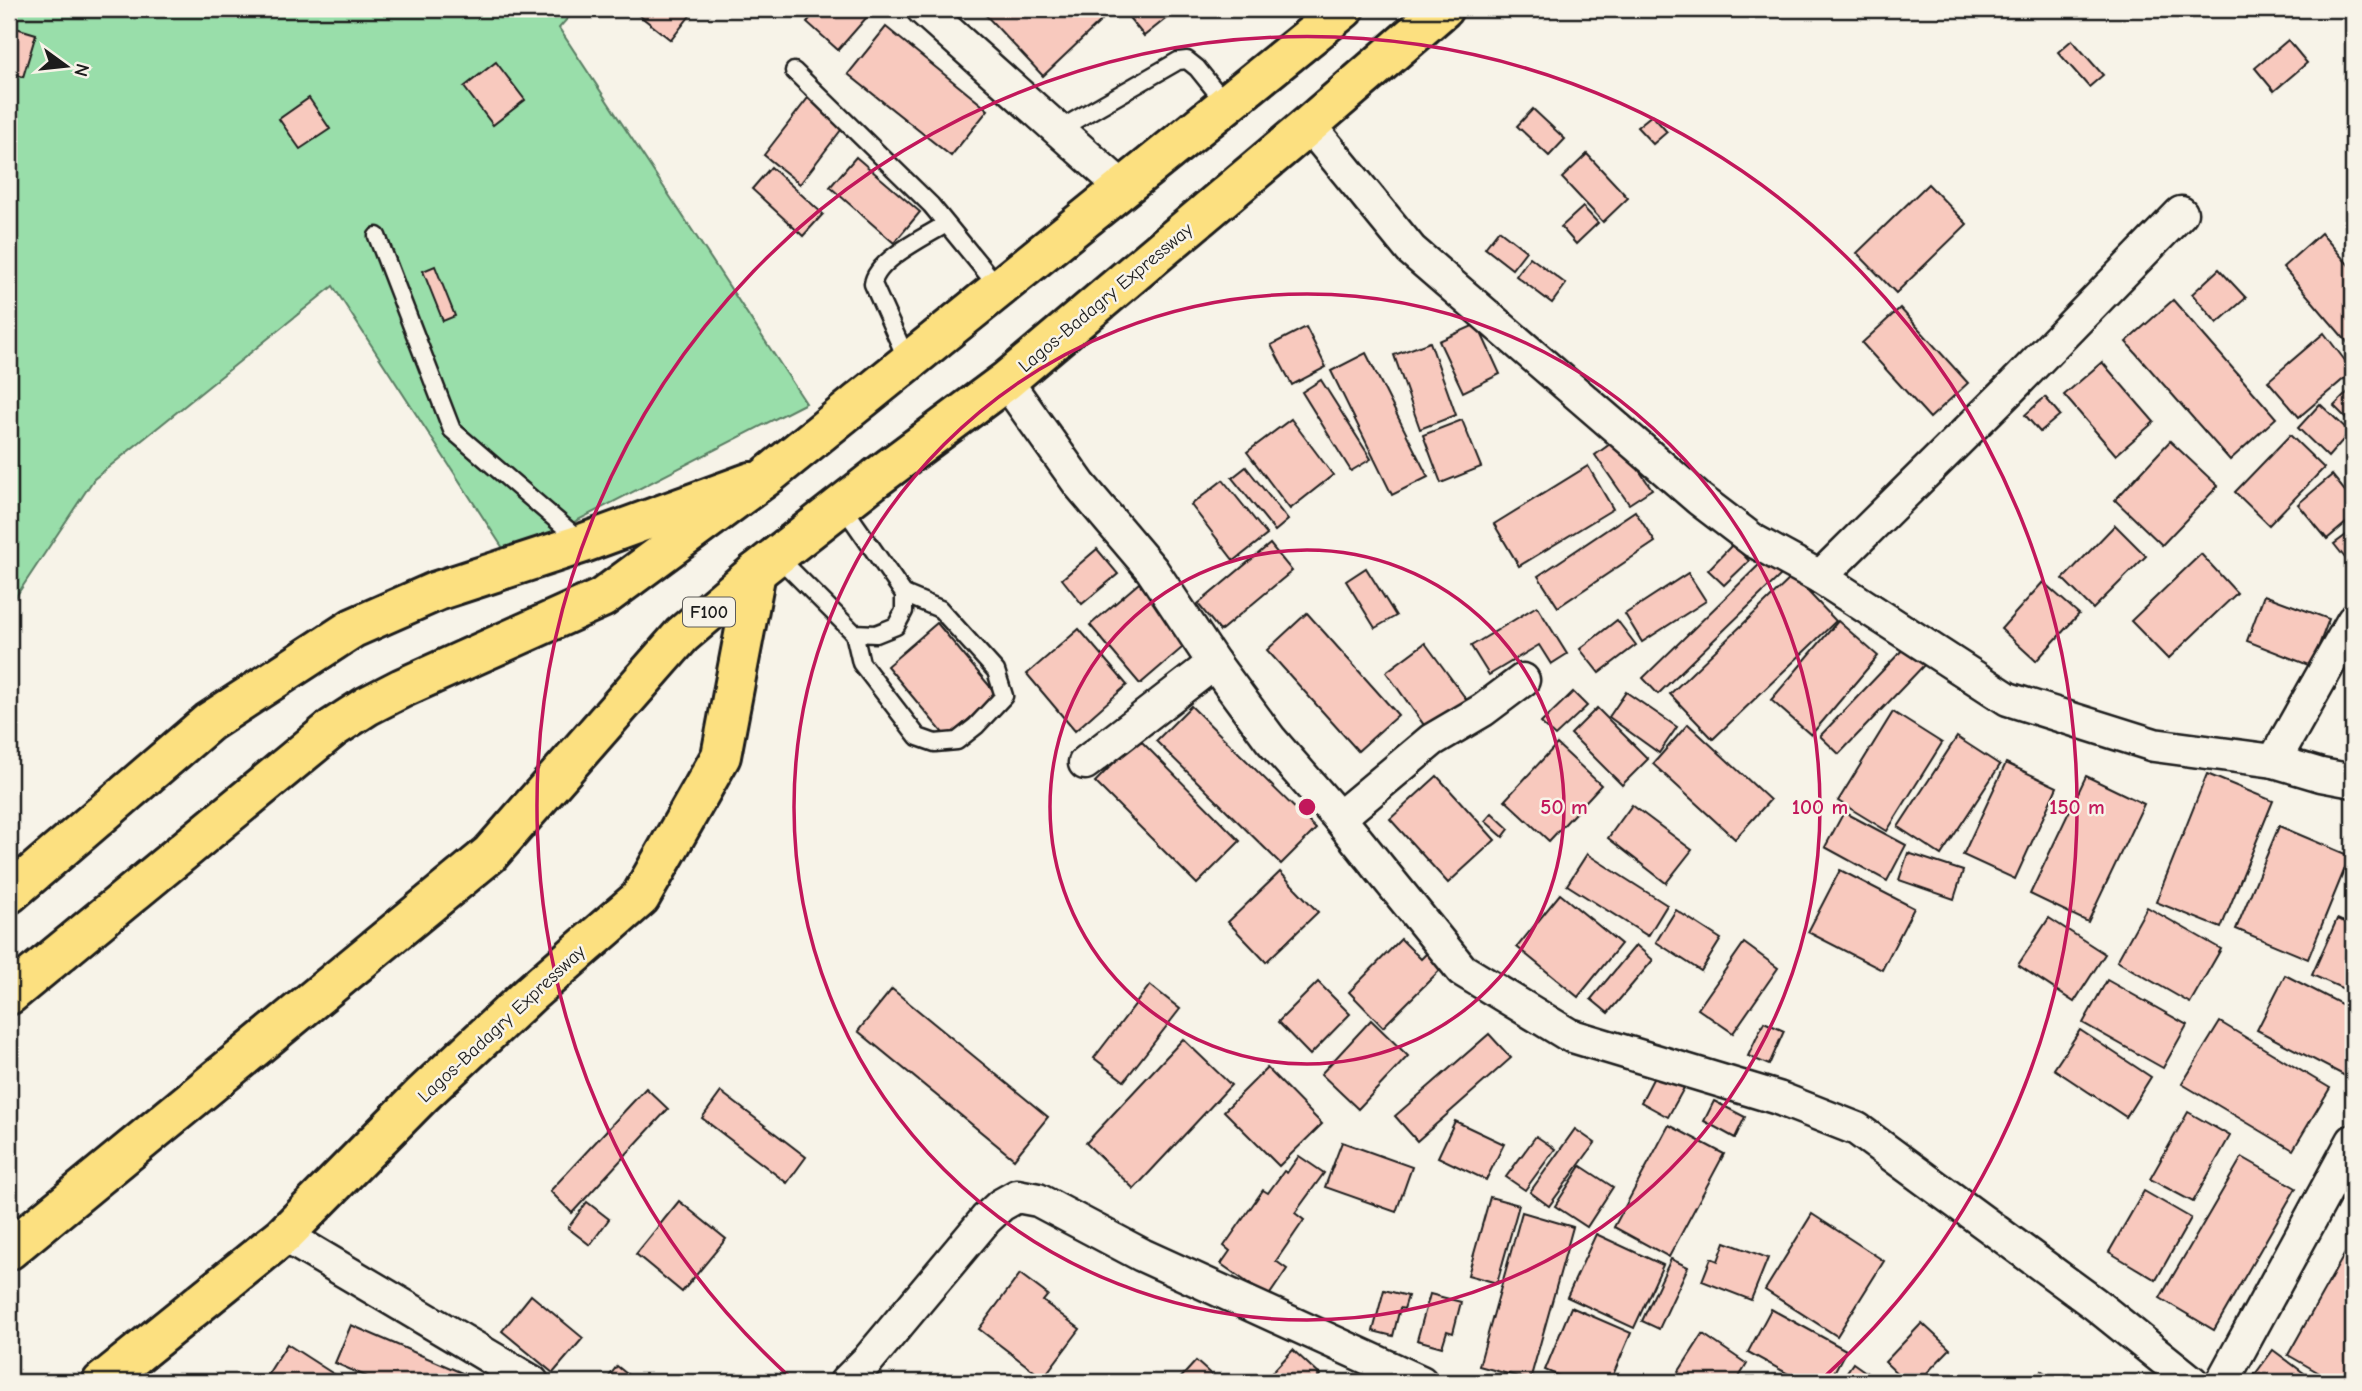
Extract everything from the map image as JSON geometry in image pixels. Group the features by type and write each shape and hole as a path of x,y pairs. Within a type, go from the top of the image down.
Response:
{"main road":[{"path":"9,995 333,728 402,688 603,598 766,477 1344,9"},
{"name":"Lagos-Badagry Expressway","path":"9,1250 490,854 682,635 766,564 1006,381 1443,9"},
{"path":"9,894 209,722 353,628 437,591 584,543 766,477"},
{"name":"Lagos-Badagry Expressway","path":"102,1382 284,1235 442,1076 531,993 640,898 721,756 766,564"}],"street":[{"path":"923,9 1122,187"},
{"path":"1309,125 1411,250 1699,499 1755,541 1819,577 2008,699 2154,745 2274,761 2353,781"},
{"path":"1819,577 2016,382 2181,213"},
{"path":"1006,381 1080,485 1152,570 1214,663 1277,748 1339,818 1462,970 1569,1035 1778,1098 1857,1129 2095,1304 2192,1382"},
{"path":"2274,761 2353,621"},
{"path":"1085,763 1214,663"},
{"path":"1339,818 1432,740 1483,710 1523,680"},
{"path":"2222,1382 2353,1141"},
{"path":"846,1382 868,1360 986,1219 1001,1205 1017,1196 1038,1200 1142,1255 1422,1382"},
{"path":"284,1235 532,1382"}],"lane":[{"path":"1058,130 1178,61 1187,60 1197,68 1226,104"},
{"path":"794,71 931,205 999,288"},
{"path":"908,363 873,285 874,275 887,262 946,224"},
{"path":"377,236 452,430 584,543"},
{"path":"842,505 904,594 940,609 996,671 1004,696 976,726 957,741 935,743 918,737 861,663 854,633"},
{"path":"766,564 854,633 876,634 896,626 904,611 904,594"}],"green space":[{"path":"9,9 576,9 559,28 806,403 508,556 333,286 94,479 9,607"}],"building":[{"path":"631,9 695,9 671,40"},
{"path":"818,9 874,9 838,50 807,22"},
{"path":"980,9 1091,9 1102,20 1043,76"},
{"path":"1122,9 1178,9 1144,36"},
{"path":"9,26 36,34 23,77 9,73"},
{"path":"886,27 988,110 951,156 848,74"},
{"path":"2072,40 2103,75 2089,87 2058,52"},
{"path":"2288,40 2307,63 2274,91 2255,68"},
{"path":"496,62 525,100 493,125 464,87"},
{"path":"309,98 330,129 300,149 279,119"},
{"path":"808,98 844,126 800,184 764,155"},
{"path":"1533,109 1565,139 1549,156 1517,126"},
{"path":"1652,115 1667,132 1653,144 1637,127"},
{"path":"1587,154 1628,198 1603,222 1562,178"},
{"path":"856,157 920,212 894,243 830,187"},
{"path":"771,167 823,214 803,236 752,189"},
{"path":"1928,184 1967,224 1896,293 1857,253"},
{"path":"1583,207 1598,223 1576,244 1561,227"},
{"path":"1499,230 1526,251 1512,269 1485,248"},
{"path":"2321,233 2353,270 2353,349 2283,267"},
{"path":"1530,257 1566,284 1552,303 1516,276"},
{"path":"435,266 455,316 443,321 423,271"},
{"path":"2219,269 2246,298 2217,323 2192,294"},
{"path":"2173,300 2276,418 2230,460 2126,342"},
{"path":"1900,308 1968,383 1930,418 1862,343"},
{"path":"1477,324 1500,374 1463,392 1439,341"},
{"path":"1306,327 1326,367 1292,385 1271,345"},
{"path":"2324,333 2353,371 2299,417 2268,381"},
{"path":"1430,342 1456,415 1420,429 1394,355"},
{"path":"1366,353 1428,477 1392,495 1331,371"},
{"path":"2102,362 2154,422 2116,455 2064,395"},
{"path":"1321,380 1371,459 1351,471 1302,392"},
{"path":"2353,387 2353,425 2334,406"},
{"path":"2045,397 2060,415 2040,432 2025,415"},
{"path":"2320,404 2350,432 2328,457 2298,428"},
{"path":"1291,419 1333,475 1290,509 1247,452"},
{"path":"1462,420 1481,467 1441,483 1423,435"},
{"path":"2290,435 2324,468 2269,525 2235,492"},
{"path":"1617,439 1652,489 1629,504 1595,455"},
{"path":"2170,441 2218,486 2162,545 2115,500"},
{"path":"1588,466 1613,509 1519,566 1494,524"},
{"path":"1246,467 1288,520 1275,531 1232,478"},
{"path":"2332,475 2353,501 2353,517 2327,539 2298,504"},
{"path":"1223,480 1267,535 1234,561 1191,505"},
{"path":"1635,511 1655,542 1558,607 1538,576"},
{"path":"2115,525 2146,556 2093,609 2063,579"},
{"path":"2353,530 2353,568 2334,544"},
{"path":"1270,544 1292,571 1220,631 1198,604"},
{"path":"1733,544 1749,561 1724,585 1708,570"},
{"path":"1097,549 1118,574 1082,604 1062,579"},
{"path":"2201,554 2237,593 2168,659 2131,621"},
{"path":"1767,557 1782,574 1658,694 1643,678"},
{"path":"1366,568 1396,616 1375,628 1346,581"},
{"path":"1688,573 1706,601 1642,642 1625,614"},
{"path":"1793,576 1836,621 1713,739 1670,694"},
{"path":"2043,582 2079,614 2036,661 2001,629"},
{"path":"1139,583 1189,642 1140,684 1090,625"},
{"path":"2264,595 2329,619 2311,666 2247,641"},
{"path":"1537,606 1567,654 1551,664 1539,645 1489,675 1471,646"},
{"path":"1307,613 1398,715 1358,751 1267,650"},
{"path":"1617,620 1636,645 1599,673 1580,649"},
{"path":"1838,621 1878,656 1811,735 1771,700"},
{"path":"937,623 997,695 947,738 887,666"},
{"path":"1079,629 1127,685 1075,731 1027,674"},
{"path":"1425,643 1469,703 1429,732 1386,672"},
{"path":"1908,644 1927,662 1839,754 1820,736"},
{"path":"1573,692 1587,706 1555,736 1541,723"},
{"path":"1626,692 1677,727 1659,753 1609,717"},
{"path":"1191,706 1316,829 1281,864 1156,741"},
{"path":"1597,708 1648,759 1622,785 1571,734"},
{"path":"1893,712 1942,743 1887,831 1838,801"},
{"path":"1688,724 1770,800 1735,839 1653,764"},
{"path":"1957,737 2000,765 1941,855 1898,827"},
{"path":"1138,738 1240,841 1197,884 1095,782"},
{"path":"1557,744 1601,785 1549,841 1505,800"},
{"path":"2006,763 2057,787 2015,879 1963,855"},
{"path":"2207,774 2273,801 2221,928 2156,902"},
{"path":"1437,776 1495,840 1448,883 1390,819"},
{"path":"2086,776 2144,804 2088,922 2030,894"},
{"path":"1632,805 1692,850 1666,883 1608,838"},
{"path":"1844,812 1906,845 1887,881 1825,847"},
{"path":"1492,813 1509,829 1503,837 1485,821"},
{"path":"2279,826 2350,856 2308,959 2236,929"},
{"path":"1908,853 1963,871 1954,899 1899,880"},
{"path":"1587,854 1667,905 1648,936 1567,885"},
{"path":"1840,870 1914,908 1882,970 1808,932"},
{"path":"1280,872 1318,912 1266,962 1228,922"},
{"path":"1560,894 1621,944 1578,997 1517,947"},
{"path":"2147,907 2221,949 2190,1003 2117,961"},
{"path":"1676,910 1721,939 1701,971 1656,942"},
{"path":"2049,918 2105,954 2074,1002 2018,965"},
{"path":"2337,919 2353,926 2353,993 2312,975"},
{"path":"1401,939 1421,959 1427,953 1442,968 1383,1027 1349,992"},
{"path":"1744,943 1778,968 1733,1033 1698,1009"},
{"path":"1636,945 1653,960 1608,1013 1591,999"},
{"path":"2285,975 2353,1010 2353,1080 2257,1030"},
{"path":"2107,980 2187,1025 2163,1068 2083,1023"},
{"path":"1318,982 1350,1014 1310,1055 1278,1022"},
{"path":"1150,985 1180,1009 1124,1081 1094,1058"},
{"path":"892,989 1048,1117 1014,1159 858,1031"},
{"path":"1371,1020 1408,1056 1358,1109 1321,1074"},
{"path":"1764,1022 1784,1031 1769,1065 1748,1056"},
{"path":"2220,1022 2330,1088 2293,1150 2182,1084"},
{"path":"2080,1030 2151,1077 2126,1117 2054,1069"},
{"path":"1489,1034 1511,1058 1417,1141 1395,1116"},
{"path":"1183,1039 1231,1085 1134,1189 1086,1143"},
{"path":"1267,1068 1322,1124 1279,1166 1224,1111"},
{"path":"1656,1073 1684,1088 1668,1117 1641,1102"},
{"path":"646,1088 668,1109 572,1213 550,1191"},
{"path":"721,1092 806,1157 787,1183 702,1118"},
{"path":"1714,1101 1745,1117 1735,1138 1704,1121"},
{"path":"2188,1112 2230,1136 2193,1202 2150,1179"},
{"path":"1455,1121 1504,1144 1486,1180 1438,1157"},
{"path":"1669,1125 1724,1154 1669,1257 1614,1227"},
{"path":"1575,1129 1595,1143 1549,1206 1530,1192"},
{"path":"1536,1136 1555,1149 1525,1190 1506,1177"},
{"path":"1342,1142 1412,1167 1396,1212 1325,1187"},
{"path":"1299,1156 1324,1173 1295,1213 1304,1220 1276,1261 1287,1269 1268,1297 1221,1264 1230,1251 1224,1246 1263,1190 1268,1193"},
{"path":"2242,1157 2296,1188 2214,1330 2160,1298"},
{"path":"1581,1166 1613,1187 1587,1227 1555,1206"},
{"path":"2144,1191 2191,1218 2156,1280 2109,1252"},
{"path":"1490,1197 1519,1205 1497,1283 1468,1275"},
{"path":"679,1201 726,1239 682,1292 636,1254"},
{"path":"587,1202 609,1219 590,1245 568,1228"},
{"path":"1522,1212 1573,1227 1530,1380 1479,1366"},
{"path":"1812,1214 1884,1261 1837,1336 1765,1290"},
{"path":"1596,1234 1663,1265 1634,1328 1567,1297"},
{"path":"2353,1239 2353,1378 2351,1382 2335,1382 2288,1355"},
{"path":"1725,1242 1768,1258 1751,1300 1702,1281 1711,1258 1718,1261"},
{"path":"1671,1259 1688,1267 1659,1329 1642,1321"},
{"path":"1020,1274 1048,1295 1043,1301 1080,1329 1043,1378 979,1329"},
{"path":"1384,1290 1408,1296 1404,1309 1400,1308 1393,1336 1373,1331"},
{"path":"1430,1294 1461,1302 1453,1333 1447,1331 1442,1347 1417,1340"},
{"path":"531,1295 583,1338 553,1373 502,1331"},
{"path":"1571,1307 1631,1333 1610,1382 1573,1382 1545,1370"},
{"path":"1771,1309 1846,1350 1829,1382 1803,1382 1748,1352"},
{"path":"1922,1323 1950,1349 1918,1382 1906,1382 1885,1362"},
{"path":"351,1325 483,1382 379,1382 335,1363"},
{"path":"1703,1334 1747,1364 1736,1382 1672,1382"},
{"path":"287,1344 346,1382 263,1382"},
{"path":"1293,1350 1320,1375 1313,1382 1263,1382"},
{"path":"2273,1350 2316,1382 2259,1382 2253,1377"},
{"path":"1196,1361 1215,1378 1211,1382 1177,1382"},
{"path":"1853,1363 1880,1382 1840,1382"},
{"path":"617,1366 637,1382 605,1382"},
{"path":"2042,1371 2060,1382 2036,1382"}]}
